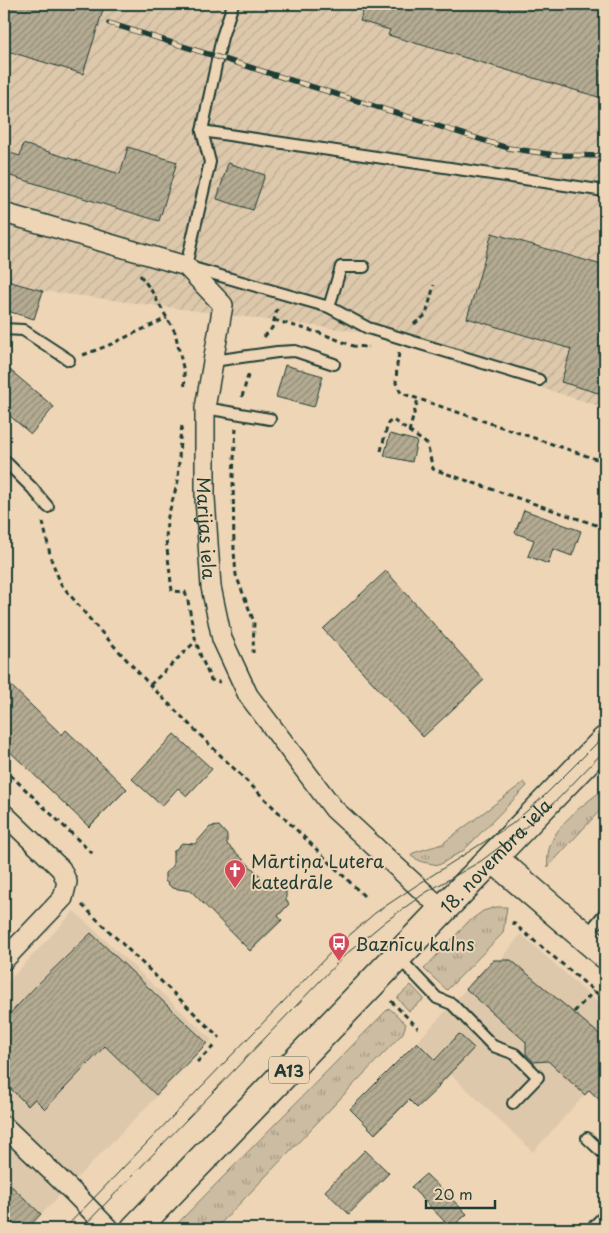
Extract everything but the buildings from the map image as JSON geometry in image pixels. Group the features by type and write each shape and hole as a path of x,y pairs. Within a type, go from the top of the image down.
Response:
{"main road":[{"name":"18. novembra iela","path":"135,1229 605,741"},
{"path":"493,858 595,945"}],"street":[{"path":"4,213 186,266"},
{"name":"Marijas iela","path":"186,266 222,305 205,408 206,498 211,587 222,640 248,695 334,809 443,910"},
{"path":"4,814 61,869 66,886 63,898 4,960"},
{"path":"4,1126 109,1229"}],"lane":[{"path":"233,4 222,37 202,131 210,162 186,266 329,307 368,328 539,380"},
{"path":"202,131 605,191"},
{"path":"329,307 341,267 364,267"},
{"path":"4,329 23,330 68,360"},
{"path":"213,361 277,352 295,352 334,364"},
{"path":"205,408 270,419"},
{"path":"4,460 48,507"},
{"path":"595,945 605,912"},
{"path":"398,957 437,998 452,1004 493,1046 515,1054 538,1077 512,1103"},
{"path":"587,1138 605,1155"},
{"path":"591,1229 605,1215"}],"path":[{"path":"134,250 136,268 175,332 186,390"},
{"path":"434,285 426,315 408,329 400,349 396,383 401,393 605,462"},
{"path":"253,660 254,622 236,576 234,551 234,476 237,414 254,355 262,340 272,328 282,293"},
{"path":"68,360 107,346 167,318"},
{"path":"274,320 323,334 353,346 372,348"},
{"path":"409,432 418,399"},
{"path":"183,419 178,481 166,518 166,540 172,591 185,592"},
{"path":"381,451 388,423 393,420 427,444 432,469 605,528"},
{"path":"48,507 41,515 50,558 61,584 93,623 150,685 364,896"},
{"path":"150,685 197,640"},
{"path":"4,769 94,855"},
{"path":"605,824 603,838 605,856"},
{"path":"66,886 220,1038"},
{"path":"512,922 605,1000"},
{"path":"574,1012 594,991"},
{"path":"391,1001 418,1028"},
{"path":"197,1062 214,1046"}],"shaded area":[{"path":"4,4 605,4 605,408 369,333 43,291 4,280"},
{"path":"74,911 212,1040 27,1229 4,1229 4,986"},
{"path":"521,934 605,1009 605,1072 533,1152 417,1042 493,960 500,960"}],"green space":[{"path":"524,782 527,786 464,850 439,865 422,862 411,856 413,853 442,844"},
{"path":"605,788 605,805 548,867 548,854 551,842 558,831 575,812"},
{"path":"496,907 507,907 503,933 447,990 424,969 468,922 483,911"},
{"path":"411,985 424,999 409,1011 397,998"},
{"path":"389,1008 406,1024 403,1033 220,1224 202,1229 173,1229 175,1226"}],"tram line":[{"path":"64,1229 337,946 375,913 512,824 544,796 605,735"},
{"path":"81,1229 345,955 386,921 425,893 481,861 521,831 558,799 605,750"}],"railway":[{"path":"109,23 508,148 555,155 605,156"}],"place":[{"name":"Mārtiņa Lutera katedrāle","path":"235,889"},
{"name":"Baznīcu kalns","path":"339,962"}]}
